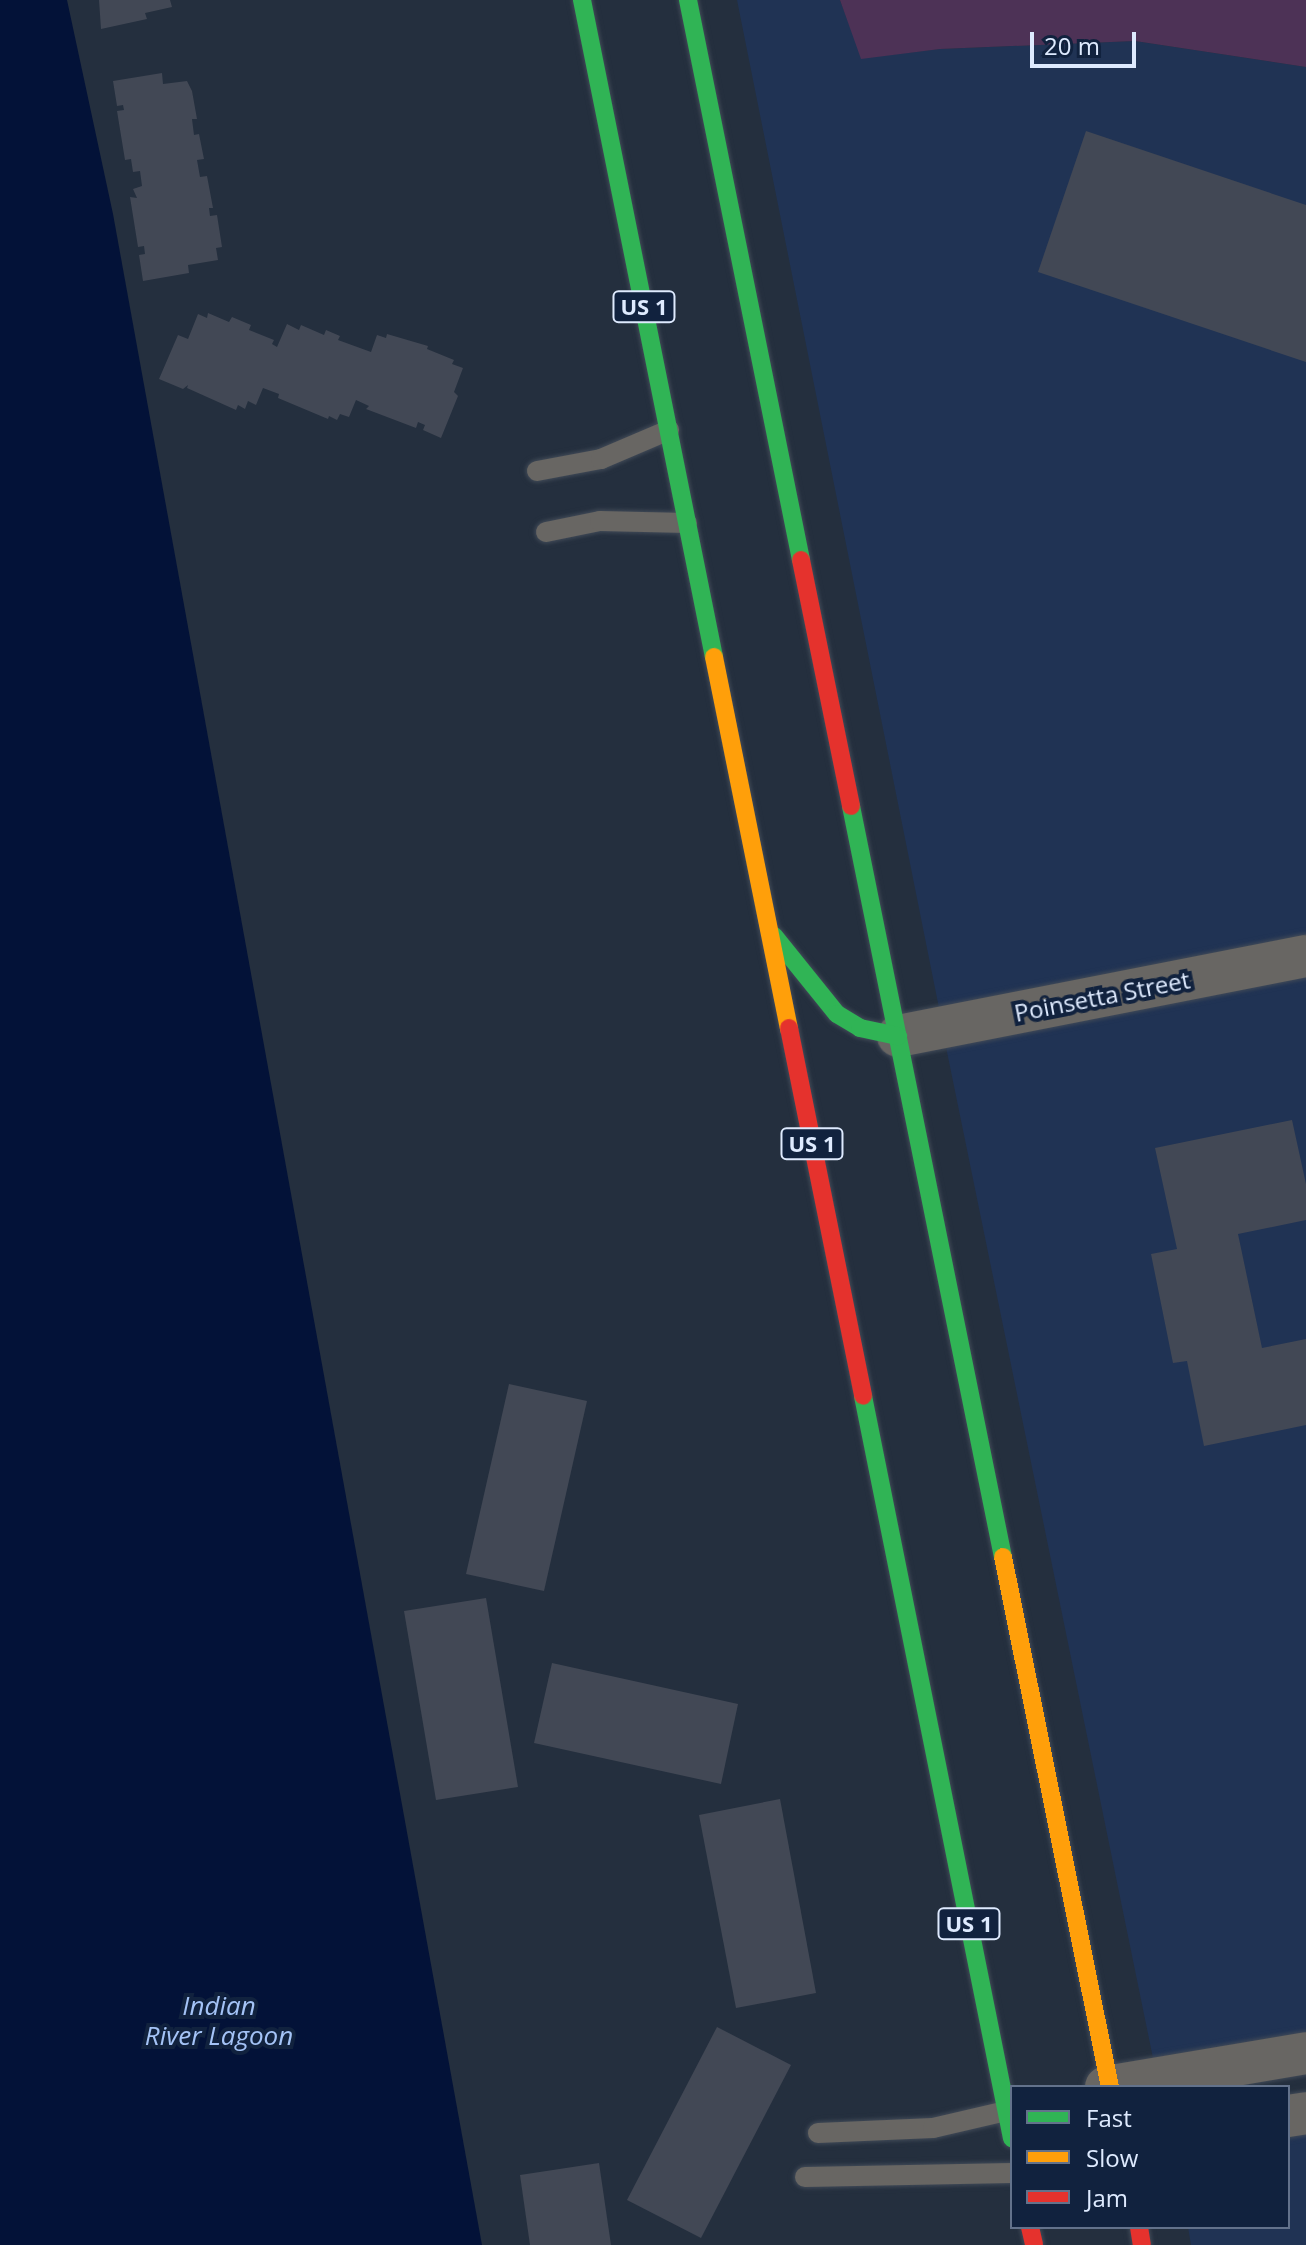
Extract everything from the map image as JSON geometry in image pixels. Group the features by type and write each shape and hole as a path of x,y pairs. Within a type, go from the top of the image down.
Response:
{"main road":[{"name":"US 1","path":"582,0 1010,2119"},
{"path":"688,0 1109,2085"},
{"path":"770,931 837,1014 860,1028 898,1036"}],"street":[{"name":"Poinsetta Street","path":"898,1036 1306,956"},
{"path":"1121,2085 1306,2053"}],"lane":[{"path":"537,471 601,459 669,430"},
{"path":"546,532 600,521 687,523"},
{"path":"818,2133 933,2128 1010,2119"},
{"path":"805,2177 1010,2173"}],"shaded area":[{"path":"737,0 840,0 862,58 940,49 1135,41 1306,67 1306,935 939,1008"},
{"path":"840,0 1306,0 1306,67 1135,41 940,49 861,59"},
{"path":"1306,976 1306,2033 1153,2058 946,1047"},
{"path":"1306,2134 1306,2245 1191,2245 1188,2229 1290,2229 1290,2137"}],"water":[{"name":"Indian River Lagoon","path":"0,0 67,0 113,214 482,2245 0,2245"}],"building":[{"path":"99,0 170,0 172,7 145,13 147,19 101,29"},
{"path":"162,73 163,84 187,81 192,91 197,119 192,119 194,135 199,134 204,159 197,160 200,177 207,176 213,208 209,208 210,216 217,215 222,247 216,248 218,260 188,265 189,273 143,281 139,255 145,254 144,246 138,247 130,197 137,198 133,189 142,186 140,171 133,172 131,159 125,160 117,111 124,110 123,105 117,106 113,81"},
{"path":"1086,131 1306,205 1306,362 1038,272"},
{"path":"208,313 229,322 232,317 251,325 249,330 274,340 272,344 277,347 287,324 299,330 301,325 324,335 326,330 340,336 338,340 371,352 377,335 386,338 387,334 428,346 427,349 454,360 452,364 463,368 454,392 458,396 441,438 423,430 425,425 418,422 416,428 366,409 369,406 356,400 349,417 340,414 337,420 329,416 328,419 278,398 279,394 263,388 256,405 248,401 245,409 238,405 236,410 187,388 188,385 183,389 159,379 178,335 188,339 198,314 207,318"},
{"path":"1292,1120 1306,1184 1306,1220 1238,1234 1262,1348 1306,1339 1306,1425 1204,1446 1187,1361 1173,1363 1151,1254 1177,1249 1155,1148"},
{"path":"509,1384 587,1401 544,1591 466,1574"},
{"path":"486,1598 518,1787 436,1800 404,1611"},
{"path":"552,1663 738,1704 721,1784 534,1743"},
{"path":"780,1799 816,1993 736,2008 699,1815"},
{"path":"717,2027 791,2065 701,2238 627,2200"},
{"path":"599,2163 611,2245 530,2245 520,2175"}],"traffic: fast":[{"path":"582,0 714,657"},
{"path":"688,0 801,560"},
{"path":"851,806 1003,1557"},
{"path":"774,936 837,1014 860,1028 898,1036"},
{"path":"863,1396 1010,2128"}],"traffic: slow":[{"path":"714,657 789,1028"},
{"path":"1003,1557 1110,2085"}],"traffic: jam":[{"path":"801,560 851,806"},
{"path":"789,1028 863,1396"},
{"path":"1030,2229 1034,2245"},
{"path":"1139,2229 1142,2245"}]}
